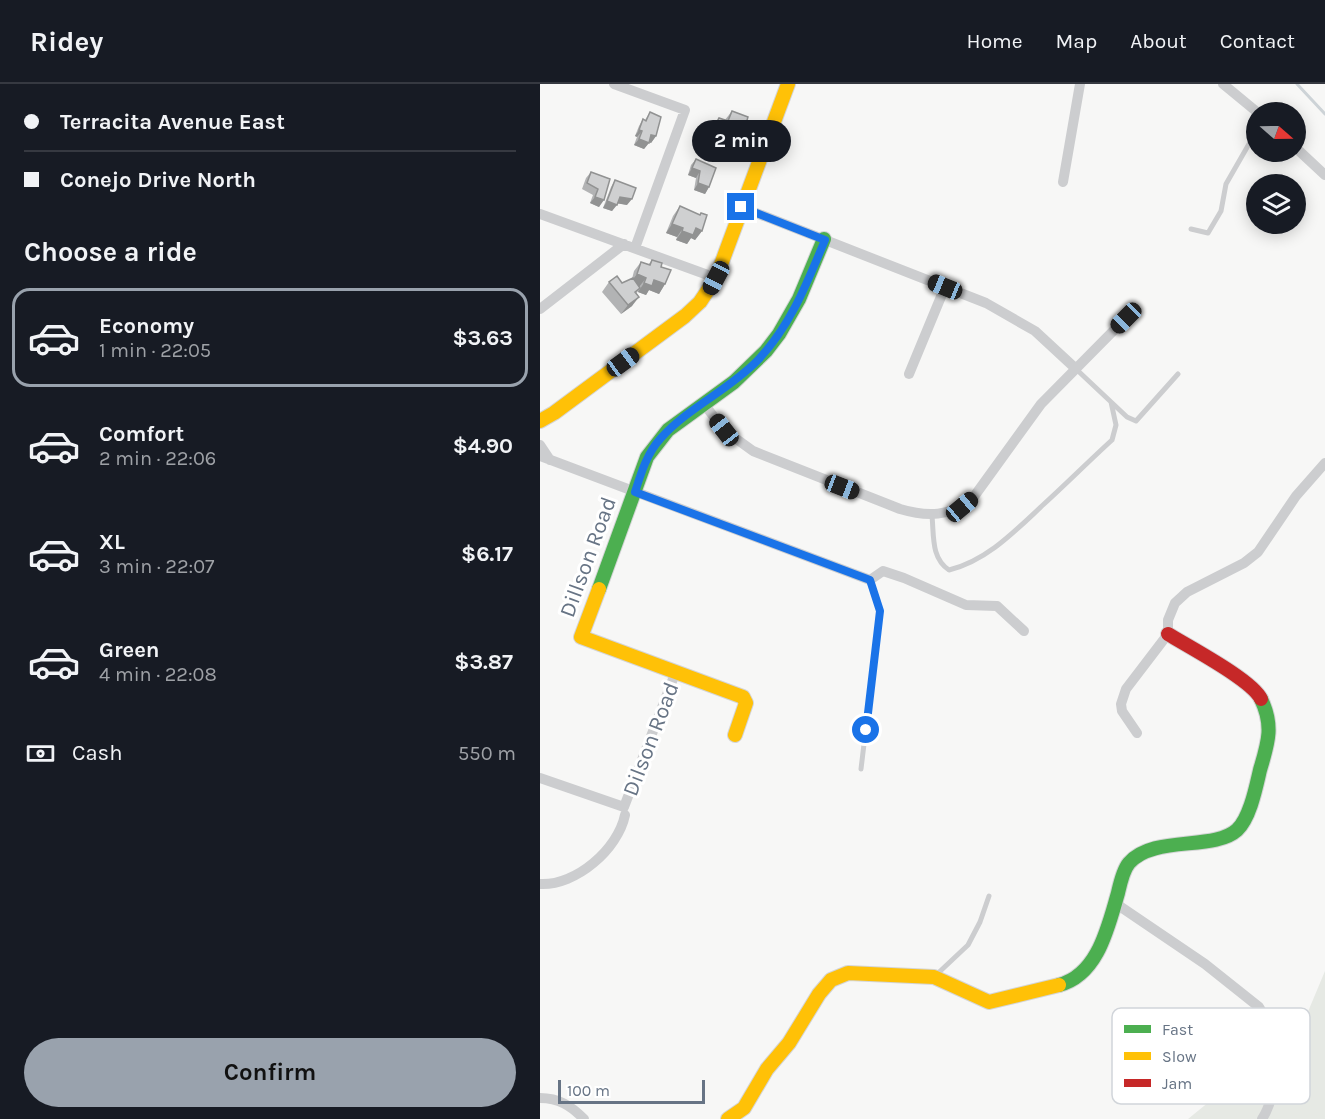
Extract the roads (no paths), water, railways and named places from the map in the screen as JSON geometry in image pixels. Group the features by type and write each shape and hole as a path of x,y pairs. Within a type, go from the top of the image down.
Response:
{"street":[{"path":"540,309 629,246 685,110 614,84"},
{"path":"540,421 694,310 706,296 716,278 788,84"},
{"path":"1063,182 1080,84"},
{"path":"1223,84 1246,103"},
{"path":"1306,157 1325,175"},
{"path":"741,207 986,303 1018,320 1042,337 1075,368"},
{"path":"540,214 716,278"},
{"name":"Dillson Road","path":"676,671 581,637 647,457 660,438 734,382 757,361 783,330 797,305 825,240"},
{"path":"909,374 945,287"},
{"path":"704,404 724,430 753,451 900,509 932,516 962,507 973,498 1041,404 1126,318"},
{"path":"540,445 545,458 870,580 883,571 966,605 997,606 1024,631"},
{"path":"1137,733 1122,711 1123,696 1168,634 1168,620 1175,603 1187,592 1244,562 1258,552 1296,496 1325,463"},
{"path":"729,1119 744,1108 767,1069 789,1043 819,994 831,980 848,973 934,977 989,1002 1071,981 1080,975 1094,958 1107,930 1129,863 1143,852 1219,838 1236,831 1248,813 1268,743 1270,723 1265,706 1259,695 1244,682 1168,634"},
{"path":"676,671 746,699 735,735"},
{"name":"Dilson Road","path":"540,884 549,885 560,881 589,866 613,843 623,824 625,811 676,671"},
{"path":"540,778 625,811"},
{"path":"1115,903 1215,971 1259,1008"},
{"path":"540,1098 561,1101 584,1119"},
{"path":"1262,1119 1270,1104"}],"lane":[{"path":"1191,229 1208,233 1221,211 1226,184 1246,149"},
{"path":"1075,368 1127,417 1136,421 1178,374"},
{"path":"932,516 935,551 939,564 949,570 959,568 982,556 1010,536 1112,440 1116,425 1111,402"},
{"path":"861,769 880,611 870,580"},
{"path":"934,977 968,945 980,922 989,896"}],"waterway":[{"path":"1297,84 1325,114"}]}
